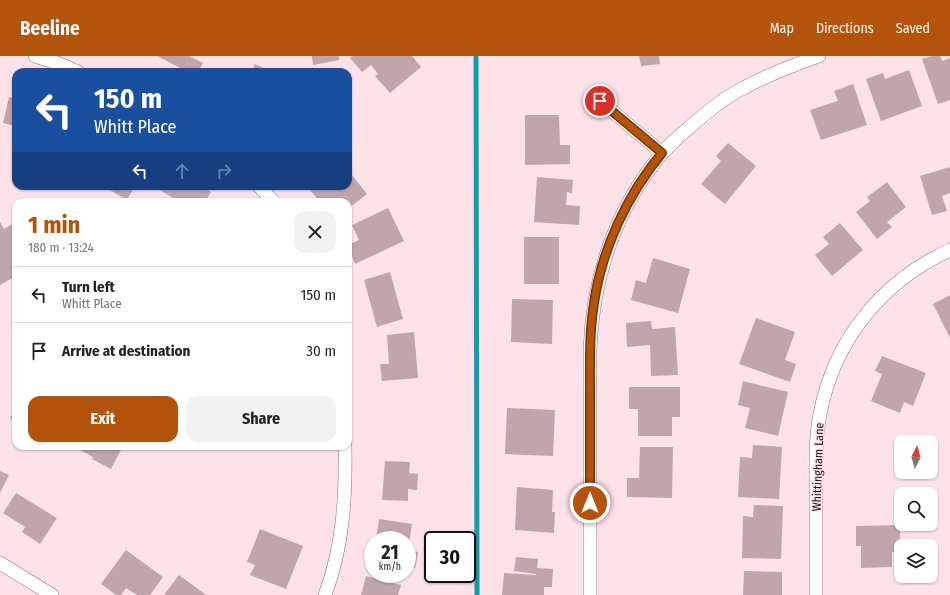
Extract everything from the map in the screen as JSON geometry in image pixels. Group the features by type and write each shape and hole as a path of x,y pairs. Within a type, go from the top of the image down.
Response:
{"street":[{"path":"35,56 69,68"},
{"path":"590,595 590,349 594,303 603,264 620,220 644,177 662,153 707,113 734,93 775,73 819,56"},
{"path":"600,101 662,153"},
{"path":"264,190 270,198"},
{"name":"Whittingham Lane","path":"816,595 817,446 820,415 827,385 849,337 874,305 908,274 927,261 950,250"},
{"path":"325,595 334,570 343,521 345,498 345,450"},
{"path":"0,563 52,595"}],"building":[{"path":"157,56 189,56 203,63 200,68 180,68"},
{"path":"312,56 339,56 339,60 313,65"},
{"path":"353,56 412,56 421,67 390,93 375,76 378,74 371,65 362,72 350,58"},
{"path":"639,56 659,56 660,64 641,66"},
{"path":"932,56 940,56 942,61 950,58 950,100 938,104 922,59"},
{"path":"255,64 264,68 254,68"},
{"path":"909,70 922,106 881,121 866,79 883,73 885,79"},
{"path":"853,84 867,125 821,140 810,110 838,101 834,91"},
{"path":"9,97 12,98 12,125 3,123"},
{"path":"525,115 559,115 560,145 570,145 570,164 525,165"},
{"path":"728,143 756,166 725,204 701,184 721,161 716,156"},
{"path":"950,167 950,193 942,196 947,211 932,215 920,176"},
{"path":"352,175 367,194 352,206 352,198 317,198 310,190 352,190"},
{"path":"537,177 573,180 572,193 567,192 566,205 580,206 579,225 534,222"},
{"path":"887,182 906,207 887,222 892,227 877,239 856,212 870,201 867,197"},
{"path":"110,190 133,190 128,198 124,198"},
{"path":"160,190 208,190 211,192 207,198 173,198"},
{"path":"388,208 404,241 355,264 352,256 352,243 359,240 352,225"},
{"path":"0,222 4,229 12,224 12,278 0,285"},
{"path":"840,223 863,250 832,276 815,255 829,244 823,237"},
{"path":"524,237 559,237 559,284 524,284"},
{"path":"653,258 690,269 678,313 631,300 636,280 646,283"},
{"path":"390,272 403,319 377,327 364,280"},
{"path":"950,295 950,338 933,304"},
{"path":"512,299 553,300 552,344 511,342"},
{"path":"756,318 795,332 785,360 796,364 790,382 739,364"},
{"path":"651,321 652,329 675,327 678,375 651,376 650,345 627,347 626,323"},
{"path":"414,332 418,378 382,381 380,364 389,364 387,335"},
{"path":"882,356 926,373 913,406 904,402 900,413 871,401 882,374 875,371"},
{"path":"743,381 788,392 778,436 745,428 750,408 738,405"},
{"path":"629,387 680,387 680,417 672,417 672,436 638,436 638,409 629,409"},
{"path":"507,408 555,410 553,456 505,454"},
{"path":"753,445 782,447 779,499 738,497 740,457 752,458"},
{"path":"640,447 673,447 672,498 627,497 627,478 639,478"},
{"path":"80,450 121,450 111,469 92,459 93,457"},
{"path":"385,461 410,462 409,473 418,474 417,490 408,489 408,501 382,500"},
{"path":"0,471 9,475 0,493"},
{"path":"517,487 553,490 552,512 555,512 554,533 515,530"},
{"path":"16,493 57,518 40,544 22,532 25,527 3,513"},
{"path":"754,505 783,506 781,559 742,558 743,516 753,517"},
{"path":"379,519 412,524 411,531 377,531"},
{"path":"894,525 894,531 900,531 900,539 894,539 892,567 861,568 861,546 856,546 856,526"},
{"path":"260,529 303,546 286,589 250,575 255,565 247,562"},
{"path":"126,550 163,577 150,595 137,595 126,588 121,595 116,595 101,584"},
{"path":"416,552 418,552 416,563"},
{"path":"516,557 538,559 537,568 553,569 552,587 544,587 544,595 502,595 504,573 536,575 514,571"},
{"path":"744,571 782,572 782,595 743,595"},
{"path":"179,575 206,595 164,595"},
{"path":"364,583 393,583 401,585 398,595 361,595"}],"waterway":[{"path":"476,56 477,595"}],"route":[{"path":"590,503 590,334 596,290 607,251 616,228 644,177 662,153 600,101"}]}
